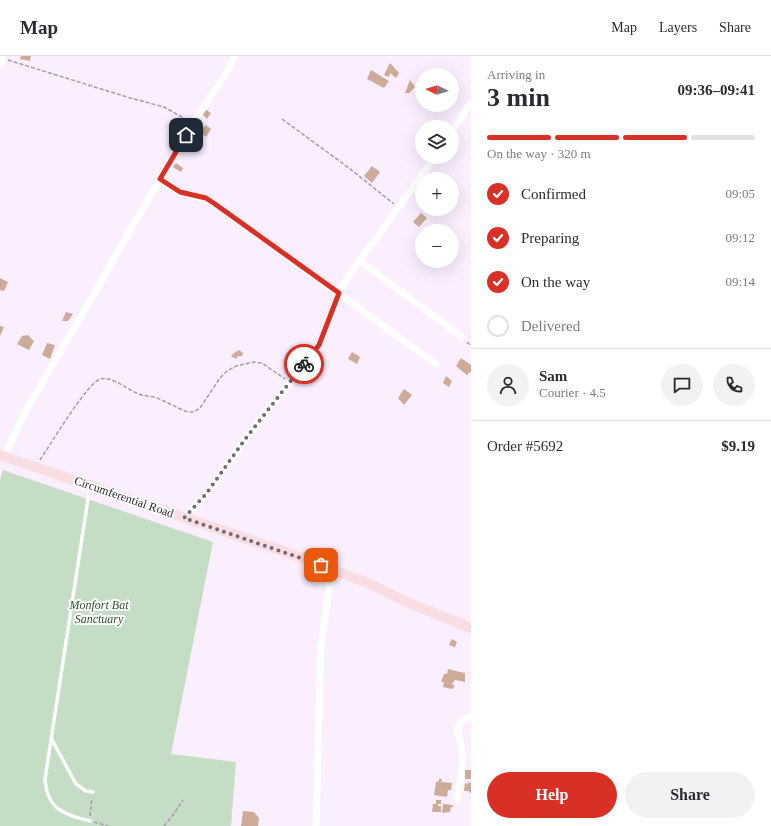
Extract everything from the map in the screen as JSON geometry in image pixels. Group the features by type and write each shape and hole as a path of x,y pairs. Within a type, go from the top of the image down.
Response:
{"main road":[{"name":"Circumferential Road","path":"2,456 368,583 402,600 471,628"}],"street":[{"path":"2,456 25,412 160,179 193,124 224,77 235,56"},
{"path":"459,121 471,103"},
{"path":"184,518 206,494 246,438 319,345 339,293 360,261 430,164"},
{"path":"160,179 180,192 206,198 215,204 436,364"},
{"path":"360,261 462,337"},
{"path":"316,826 321,646 329,588 335,571"},
{"path":"457,800 463,752 458,730 459,725 466,718 471,716"}],"lane":[{"path":"90,486 45,779 46,791 49,799 56,808 68,815 90,821"},
{"path":"51,737 76,784 86,791 93,792"}],"path":[{"path":"2,59 164,107 193,124"},
{"path":"282,119 348,168 398,208"},
{"path":"36,468 82,397 93,383 99,379 107,379 139,394 154,397 188,412 194,412 200,408 220,378 227,371 236,366 254,362 262,363 289,382"},
{"path":"93,792 90,821 108,826"},
{"path":"164,826 182,800"}],"green space":[{"name":"Monfort Bat Sanctuary","path":"3,470 213,542 171,754 236,762 231,826 0,826 0,480"}],"building":[{"path":"21,56 31,56 30,61 20,59"},
{"path":"390,63 399,73 396,78 390,73 389,77 384,75"},
{"path":"371,70 389,81 384,88 367,79"},
{"path":"410,80 415,87 409,93 405,93"},
{"path":"205,109 211,113 207,119 202,114"},
{"path":"206,125 211,129 206,137 198,131"},
{"path":"176,163 183,168 181,172 173,167"},
{"path":"372,166 380,172 372,183 364,176"},
{"path":"418,216 425,216 427,218 422,224 415,224 413,222"},
{"path":"0,278 8,282 4,291 0,290"},
{"path":"66,312 73,314 68,321 62,321"},
{"path":"0,326 4,327 0,336"},
{"path":"28,335 34,341 29,350 17,344 22,336"},
{"path":"47,343 55,345 50,359 42,355"},
{"path":"239,350 243,353 242,356 238,356 236,359 231,356 234,353"},
{"path":"352,352 360,357 357,364 348,359"},
{"path":"461,358 471,365 471,371 467,375 456,366"},
{"path":"446,376 452,381 449,387 443,383"},
{"path":"404,389 412,395 404,405 398,398"},
{"path":"452,639 457,642 455,647 449,645"},
{"path":"448,669 465,673 465,682 455,680 452,684 455,686 452,689 443,687 444,682 441,682 444,674 447,674"},
{"path":"465,770 471,770 471,779 465,779"},
{"path":"439,779 442,779 441,782 452,783 451,790 448,790 447,797 434,795 436,782 439,781"},
{"path":"468,782 471,783 471,793 469,791 464,791 465,783 468,784"},
{"path":"436,800 441,800 441,804 438,804 438,806 441,806 441,812 432,812 433,804 436,804"},
{"path":"443,804 453,805 450,812 442,813"},
{"path":"243,811 254,812 259,818 258,826 241,826"}],"way so far":[{"path":"304,364 246,438 206,494 184,518 321,565"}],"route":[{"path":"186,135 160,179 180,192 206,198 339,293 323,337 319,345 304,364"}]}
